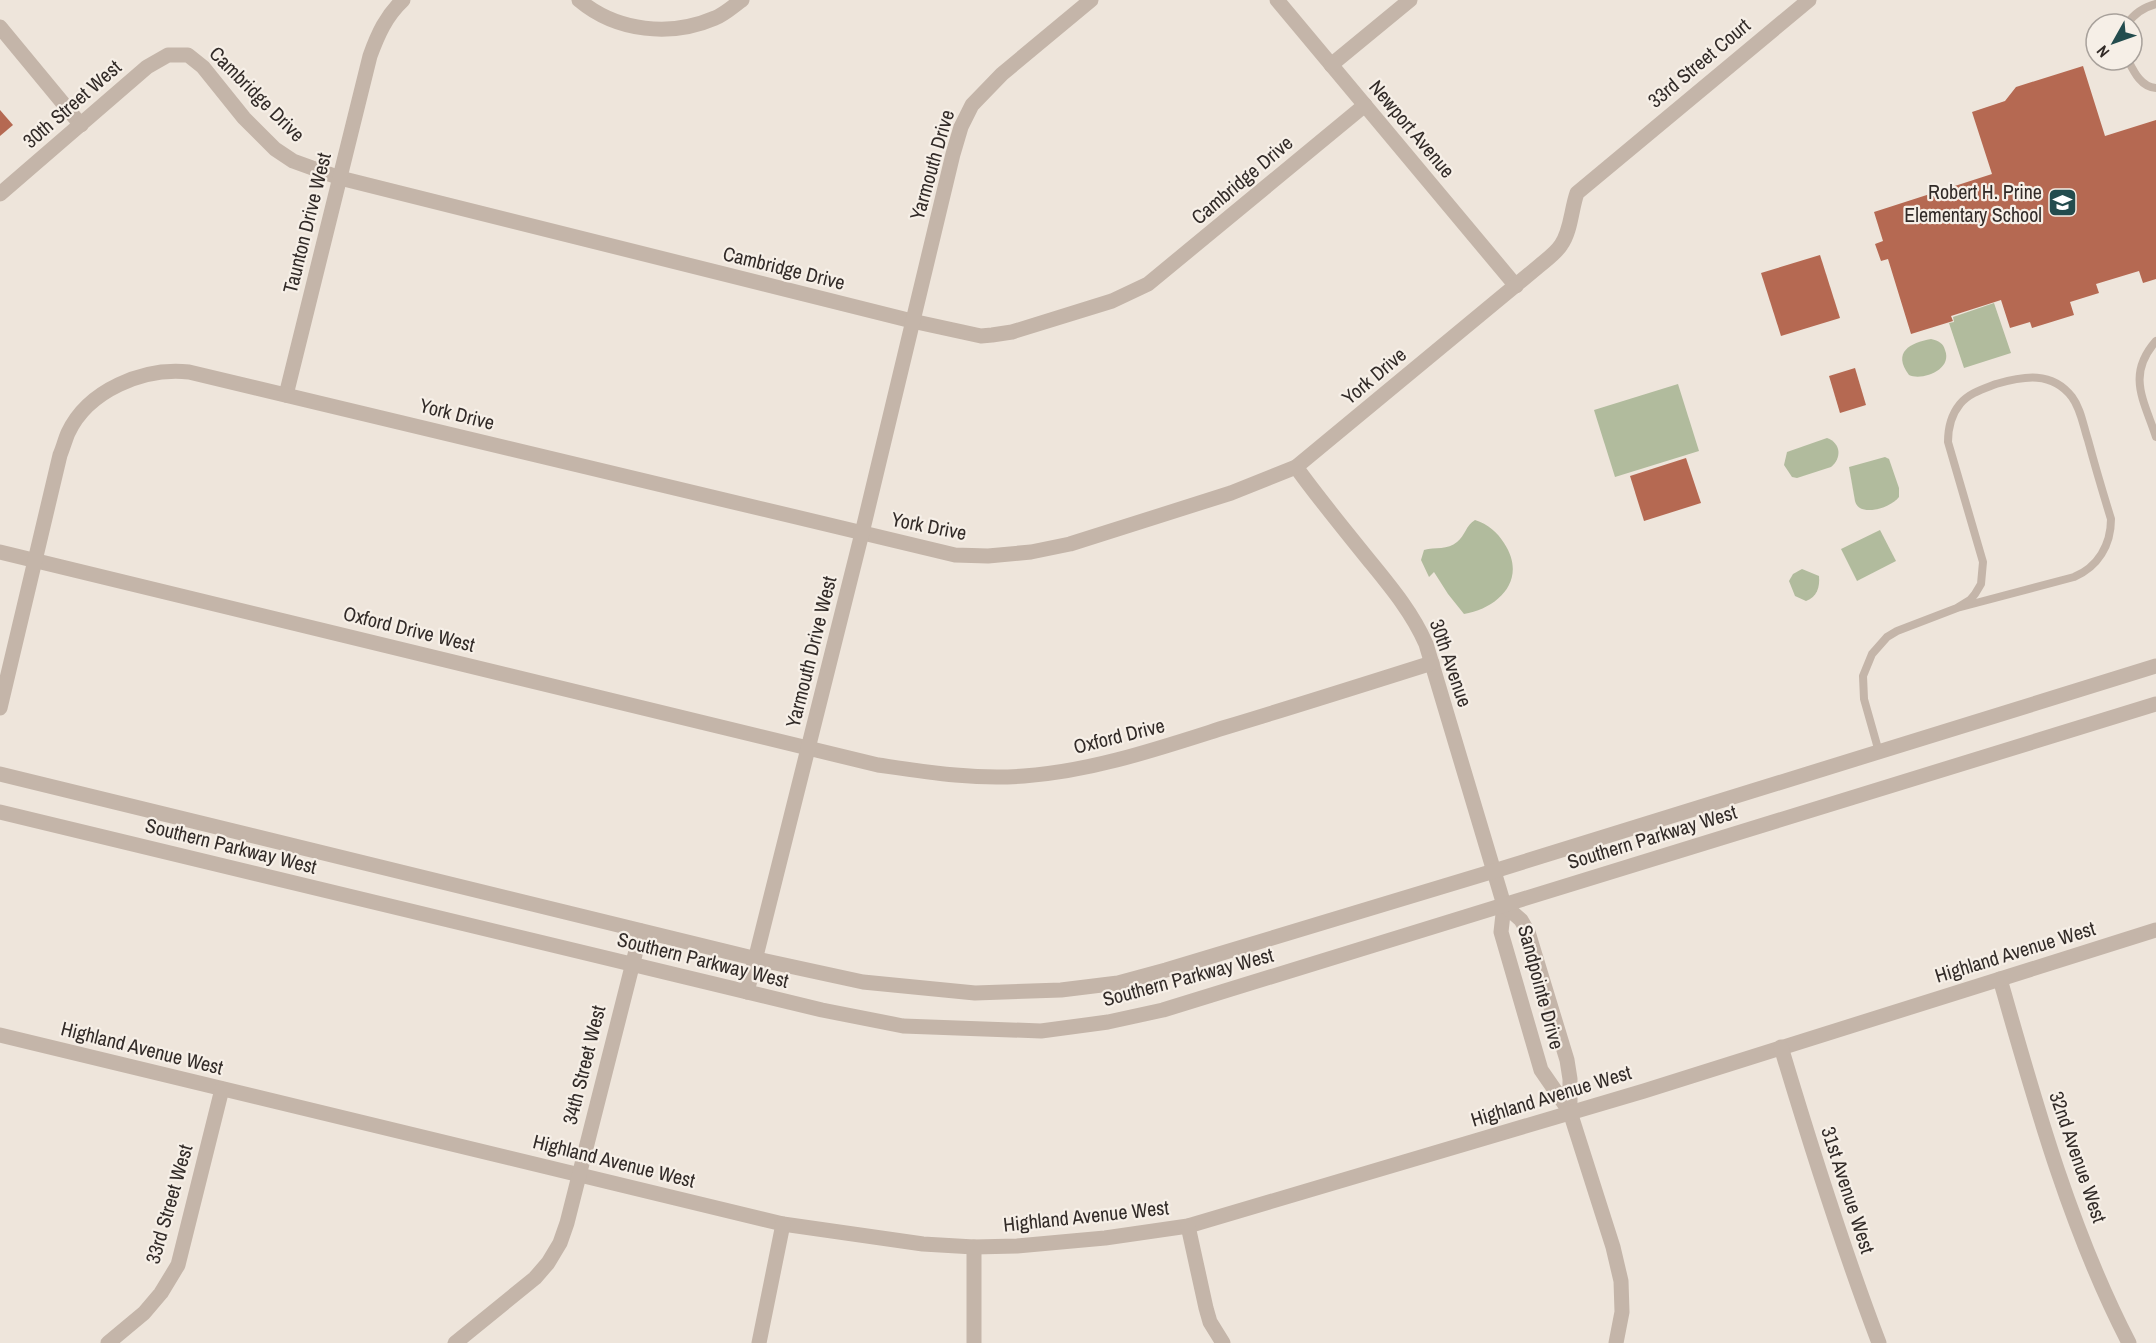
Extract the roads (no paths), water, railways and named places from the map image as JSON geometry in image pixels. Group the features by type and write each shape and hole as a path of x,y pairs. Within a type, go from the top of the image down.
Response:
{"street":[{"name":"Taunton Drive West","path":"286,395 370,56 390,12 403,0"},
{"path":"579,0 596,12 620,23 646,29 671,30 718,17 742,0"},
{"name":"Yarmouth Drive","path":"912,321 953,154 961,127 972,105 1002,74 1091,0"},
{"name":"Newport Avenue","path":"1277,0 1516,286"},
{"path":"1331,65 1410,0"},
{"name":"33rd Street Court","path":"1645,136 1809,0"},
{"path":"0,27 81,125"},
{"name":"Cambridge Drive","path":"177,53 188,55 203,67 244,118 275,149 293,161 340,178 912,321 981,336 993,335 1056,318 1129,294 1148,284 1365,105"},
{"name":"30th Street West","path":"0,194 147,67 168,55 177,53"},
{"name":"York Drive","path":"0,708 60,455 69,432 85,410 111,389 146,374 176,370 189,372 955,555 988,556 1031,552 1070,544 1231,494 1296,467 1516,286 1561,246 1577,194 1645,136"},
{"name":"Yarmouth Drive West","path":"747,992 862,533 912,321"},
{"name":"30th Avenue","path":"1296,467 1314,493 1401,599 1419,628 1432,663 1504,905"},
{"name":"Oxford Drive West","path":"0,552 809,748"},
{"name":"Oxford Drive","path":"809,748 878,765 939,774 993,777 1050,773 1135,756 1432,663"},
{"name":"Southern Parkway West","path":"0,774 757,959 863,982 975,993 1061,990 1127,981 1494,872 2156,666"},
{"name":"Southern Parkway West","path":"0,812 822,1010 903,1026 1041,1031 1163,1010 2156,704"},
{"name":"Sandpointe Drive","path":"1504,905 1521,920 1528,932 1567,1060 1570,1079 1570,1112"},
{"name":"Sandpointe Drive","path":"1504,905 1501,932 1541,1070 1570,1112 1613,1247 1621,1281 1622,1312 1616,1343"},
{"name":"Highland Avenue West","path":"0,1035 783,1224 878,1239 974,1247 1017,1246 1105,1238 1188,1226 1570,1112 2156,930"},
{"name":"34th Street West","path":"455,1343 535,1278 548,1263 560,1243 641,931"},
{"name":"32nd Avenue West","path":"2000,979 2023,1060 2067,1193 2089,1253 2129,1343"},
{"name":"31st Avenue West","path":"1781,1047 1826,1195 1879,1343"},
{"name":"33rd Street West","path":"108,1343 144,1313 161,1293 178,1265 222,1089"},
{"path":"759,1343 783,1224"},
{"path":"1188,1226 1210,1322 1223,1343"},
{"path":"974,1247 974,1343"}],"lane":[{"path":"2138,12 2156,4"},
{"path":"2135,72 2149,88 2156,88"},
{"path":"2156,341 2142,360 2138,381 2156,437"},
{"path":"1879,752 1862,688 1863,676 1878,644 1897,631 1957,608 2084,573 2095,564 2107,544 2111,532 2111,519 2079,408 2063,388 2052,381 2040,377 2018,377 1982,389 1959,405 1948,427 1948,442 1983,562 1981,584 1970,600 1957,608"}],"place":[{"name":"Robert H. Prine Elementary School","path":"2063,203"}]}
